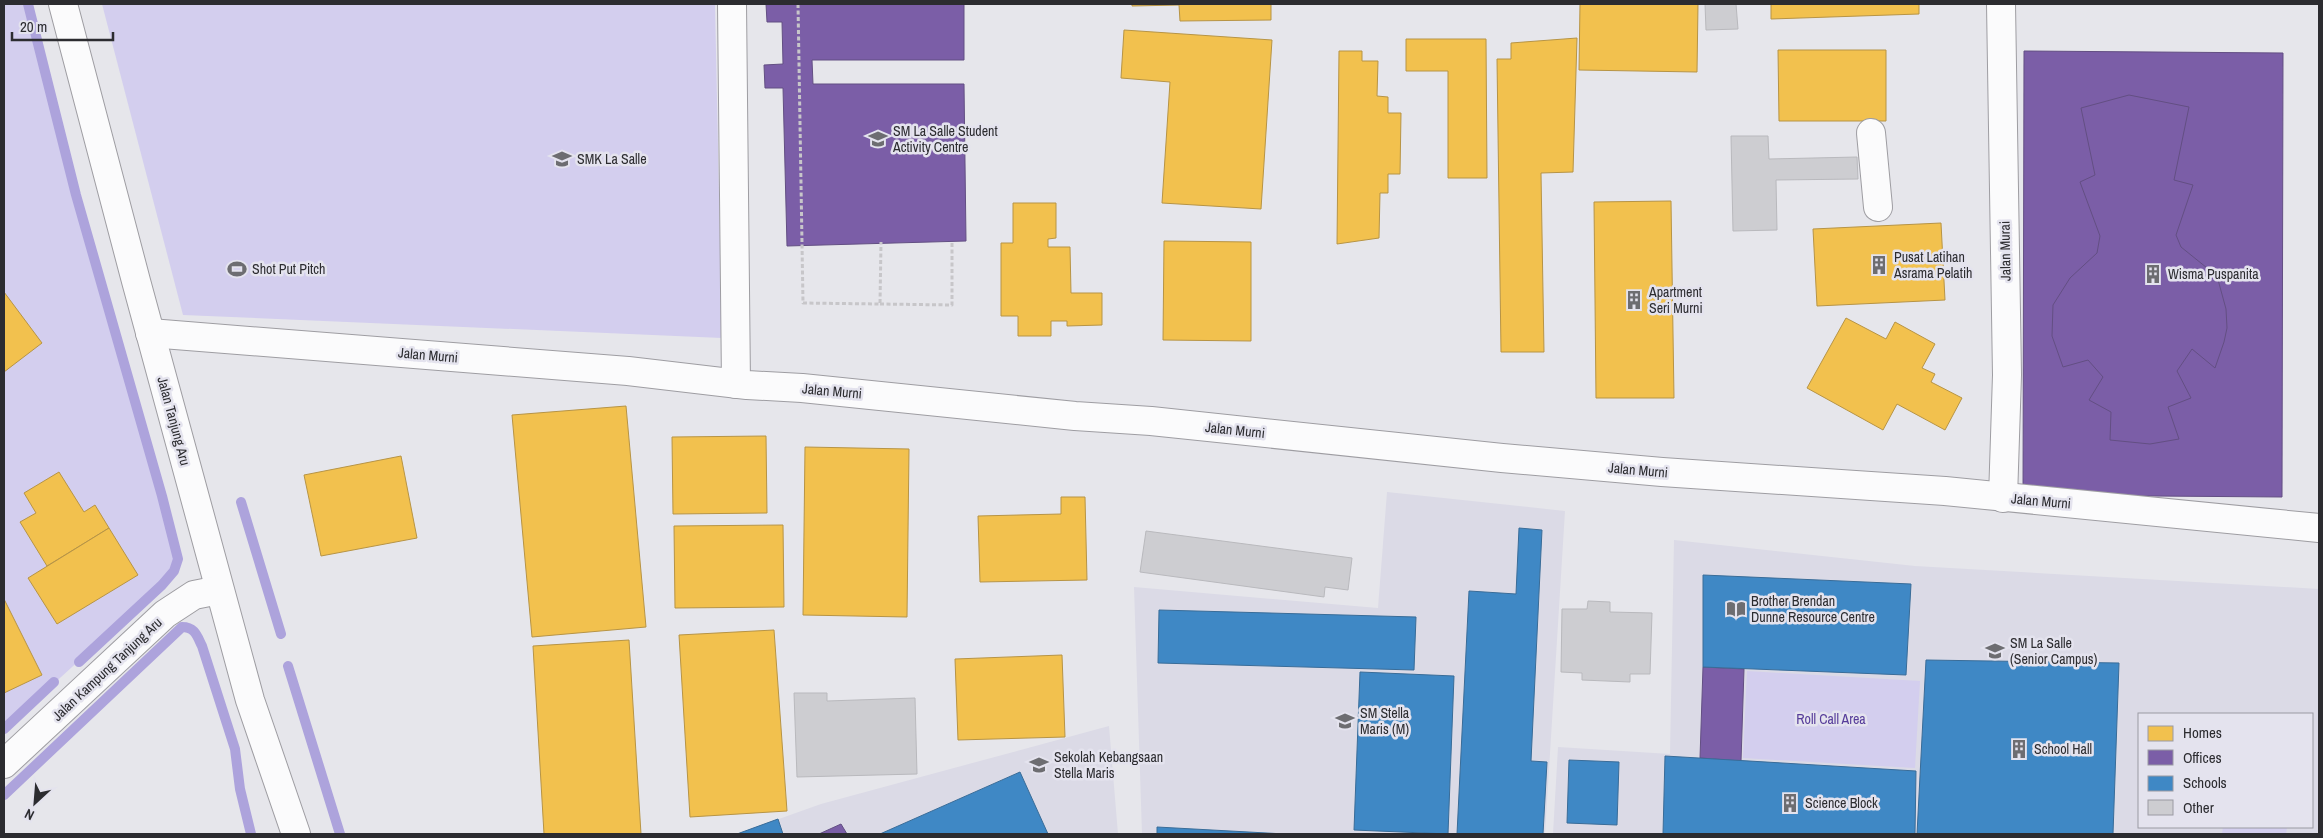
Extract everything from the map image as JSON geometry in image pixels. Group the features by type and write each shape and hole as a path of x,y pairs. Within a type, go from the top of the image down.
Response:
{"street":[{"name":"Jalan Tanjung Aru","path":"63,4 219,590 250,700 296,834"},
{"path":"732,4 736,384"},
{"name":"Jalan Murai","path":"2001,4 2007,375 2003,498"},
{"path":"1871,133 1878,207"},
{"name":"Jalan Murni","path":"150,333 618,370 736,384 802,388 1075,416 1151,421 1512,459 1662,472 1945,491 2319,528"},
{"name":"Jalan Kampung Tanjung Aru","path":"4,764 164,614 194,594 219,590"}],"path":[{"path":"798,4 802,303 952,306 952,241"},
{"path":"880,304 881,242"}],"shaded area":[{"name":"SM Stella Maris (M)","path":"1387,492 1565,511 1545,834 1142,834 1134,587 1378,608"},
{"name":"SM La Salle (Senior Campus)","path":"1674,540 1915,566 2319,589 2319,834 1553,834 1558,747 1670,754"},
{"name":"Sekolah Kebangsaan Stella Maris","path":"1109,726 1118,834 737,834 821,804"}],"green space":[{"path":"4,4 28,4 76,195 162,496 178,559 174,571 162,585 4,729"},
{"name":"SMK La Salle","path":"102,4 715,4 722,338 183,315"},
{"name":"Roll Call Area","path":"1747,671 1920,681 1915,768 1743,758"},
{"path":"2223,828 2287,828 2286,834 2222,834"}],"building: Homes":[{"path":"1132,4 1271,4 1271,20 1180,21 1179,5 1132,6"},
{"path":"1580,4 1698,4 1697,72 1579,70"},
{"path":"1771,4 1919,4 1919,14 1771,19"},
{"path":"1124,30 1272,40 1261,209 1162,203 1170,82 1121,78"},
{"path":"1577,38 1573,172 1541,173 1544,352 1501,352 1497,59 1511,59 1511,43"},
{"path":"1406,39 1486,39 1487,178 1448,178 1448,71 1406,71"},
{"path":"1778,50 1886,50 1886,121 1779,121"},
{"path":"1339,51 1362,51 1362,61 1378,61 1377,96 1388,97 1388,113 1401,113 1400,174 1388,174 1388,193 1380,193 1379,238 1337,244"},
{"name":"Apartment Seri Murni","path":"1671,201 1674,398 1596,398 1594,202"},
{"path":"1013,203 1056,203 1056,238 1048,239 1048,247 1070,247 1071,293 1102,293 1102,325 1067,326 1067,321 1051,321 1051,336 1018,336 1018,316 1001,316 1001,243 1013,243"},
{"name":"Pusat Latihan Asrama Pelatih","path":"1941,223 1945,300 1817,306 1813,229"},
{"path":"1164,241 1251,242 1251,341 1163,340"},
{"path":"4,292 42,343 4,372"},
{"path":"1846,318 1886,339 1895,322 1935,344 1922,368 1935,374 1931,382 1962,398 1945,430 1897,404 1883,430 1807,388"},
{"path":"626,406 646,627 532,637 512,415"},
{"path":"766,436 767,513 673,514 672,437"},
{"path":"805,447 909,449 907,617 803,615"},
{"path":"401,456 417,538 321,556 304,475"},
{"path":"59,472 84,512 95,505 109,528 47,566 20,522 36,513 24,493"},
{"path":"1061,497 1085,497 1087,580 980,582 978,516 1061,514"},
{"path":"783,525 784,607 675,608 674,526"},
{"path":"109,528 138,575 57,624 28,578"},
{"path":"4,599 42,675 4,693"},
{"path":"774,630 787,811 690,817 679,635"},
{"path":"629,640 641,834 544,834 533,646"},
{"path":"1062,655 1065,737 958,740 955,659"}],"building: Offices":[{"path":"766,4 964,4 964,60 812,60 813,84 964,84 966,241 787,246 783,88 765,88 764,65 783,64 782,22 767,22"},
{"name":"Wisma Puspanita","path":"2024,51 2283,53 2282,497 2023,495"},
{"name":"Wisma Puspanita","path":"2129,95 2189,107 2174,180 2193,185 2176,235 2181,247 2217,276 2226,309 2227,328 2215,368 2192,349 2177,371 2191,398 2168,407 2179,439 2150,444 2110,440 2111,412 2089,400 2103,377 2088,360 2063,367 2052,336 2053,305 2070,278 2097,253 2100,236 2080,182 2095,175 2081,108"},
{"path":"1703,667 1744,669 1741,761 1700,758"},
{"path":"841,824 847,834 819,834"}],"building: Schools":[{"path":"1519,528 1542,530 1531,761 1547,762 1543,834 1457,834 1469,591 1516,594"},
{"path":"1703,575 1911,584 1906,675 1703,667"},
{"path":"1159,610 1416,617 1414,670 1158,663"},
{"name":"School Hall","path":"1926,660 2119,663 2113,834 1917,834"},
{"path":"1360,672 1454,676 1448,834 1354,830"},
{"name":"Science Block","path":"1665,756 1916,771 1915,834 1663,834"},
{"path":"1569,760 1619,762 1617,825 1567,823"},
{"path":"1020,772 1048,834 880,834"},
{"path":"778,819 783,834 737,834"},
{"path":"1157,827 1285,834 1157,834"}],"building: Other":[{"path":"1705,4 1736,4 1738,29 1706,30"},
{"path":"1731,136 1768,136 1769,159 1857,157 1858,179 1776,180 1777,230 1733,231"},
{"path":"1146,531 1352,558 1348,590 1325,587 1324,597 1140,572"},
{"path":"1588,601 1610,602 1610,612 1652,613 1650,674 1630,674 1630,682 1582,680 1582,673 1561,672 1562,609 1587,609"},
{"path":"794,693 827,693 827,701 915,698 917,774 797,777"}],"waterway":[{"path":"28,4 76,195 162,496 178,559 174,571 162,585 79,662"},
{"path":"241,502 281,634"},
{"path":"4,795 182,627 186,627 193,630 202,646 235,749 240,789 251,834"},
{"path":"288,666 340,834"},
{"path":"4,729 54,682"}],"place":[{"name":"SM La Salle Student Activity Centre","path":"878,139"},
{"name":"SMK La Salle","path":"562,159"},
{"name":"Pusat Latihan Asrama Pelatih","path":"1879,265"},
{"name":"Shot Put Pitch","path":"237,269"},
{"name":"Wisma Puspanita","path":"2153,274"},
{"name":"Apartment Seri Murni","path":"1634,300"},
{"name":"Brother Brendan Dunne Resource Centre","path":"1736,609"},
{"name":"SM La Salle (Senior Campus)","path":"1995,651"},
{"name":"SM Stella Maris (M)","path":"1345,721"},
{"name":"School Hall","path":"2019,749"},
{"name":"Sekolah Kebangsaan Stella Maris","path":"1039,765"},
{"name":"Science Block","path":"1790,803"}]}
